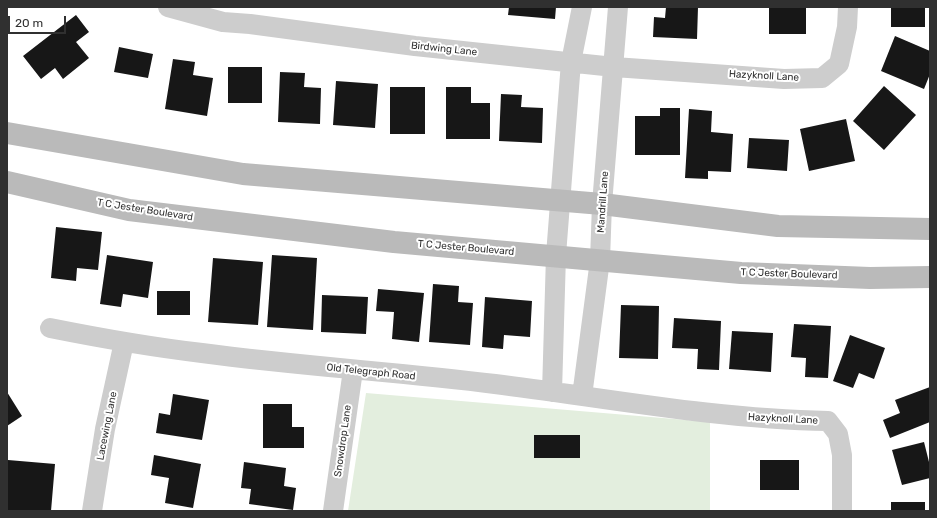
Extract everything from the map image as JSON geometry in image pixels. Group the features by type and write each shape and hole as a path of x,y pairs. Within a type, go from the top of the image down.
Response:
{"main road":[{"path":"7,133 243,174 561,200 778,226 930,229"},
{"name":"T C Jester Boulevard","path":"7,182 34,190 145,212 386,241 556,255 741,273 870,278 930,277"}],"street":[{"name":"Birdwing Lane","path":"168,7 223,22 250,24 415,46 614,67 722,74"},
{"path":"552,392 556,255 571,62 582,7"},
{"name":"Mandrill Lane","path":"582,396 600,260 602,204 618,7"},
{"name":"Hazyknoll Lane","path":"722,74 784,79 822,78 839,64 847,27 848,7"},
{"name":"Old Telegraph Road","path":"50,328 124,342 202,354 495,384 692,412"},
{"name":"Lacewing Lane","path":"92,511 105,429 124,342"},
{"name":"Snowdrop Lane","path":"333,511 352,370"},
{"name":"Hazyknoll Lane","path":"692,412 797,421 828,421 838,434 842,455 842,511"}],"green space":[{"path":"366,393 710,422 710,511 348,511"}],"building":[{"path":"509,7 556,7 555,19 508,15"},
{"path":"666,7 698,7 697,39 653,37 654,17 665,18"},
{"path":"769,7 806,7 806,34 769,34"},
{"path":"891,7 925,7 925,27 891,27"},
{"path":"76,15 89,32 76,42 89,58 63,79 55,68 41,79 23,56"},
{"path":"895,36 930,51 930,74 924,89 881,71"},
{"path":"119,47 153,54 148,78 114,72"},
{"path":"173,59 195,62 193,75 213,78 207,116 165,109"},
{"path":"228,67 262,67 262,103 228,103"},
{"path":"280,72 305,73 304,87 321,88 320,124 278,122"},
{"path":"336,81 378,84 375,128 333,125"},
{"path":"884,86 916,115 884,150 853,121"},
{"path":"390,87 425,87 425,134 390,134"},
{"path":"446,87 471,87 471,103 490,103 490,139 446,139"},
{"path":"501,94 522,95 521,107 543,108 542,143 499,141"},
{"path":"660,108 680,108 680,155 635,155 635,116 660,116"},
{"path":"689,109 712,111 711,132 733,134 731,172 708,171 708,179 685,178"},
{"path":"846,119 855,161 809,171 800,129"},
{"path":"749,138 789,140 787,171 747,168"},
{"path":"56,227 102,232 98,270 77,268 76,281 51,278"},
{"path":"107,255 153,262 148,298 123,294 121,307 100,304"},
{"path":"272,255 317,258 313,330 267,327"},
{"path":"213,258 263,262 258,325 208,322"},
{"path":"433,284 459,286 458,302 473,303 470,345 429,342"},
{"path":"378,289 424,293 419,342 392,339 394,312 376,311"},
{"path":"157,291 190,291 190,315 157,315"},
{"path":"322,295 368,297 366,334 321,332"},
{"path":"485,297 532,301 530,337 504,335 503,349 482,347"},
{"path":"621,305 659,306 658,359 619,358"},
{"path":"674,318 721,321 719,370 697,369 698,349 672,348"},
{"path":"794,324 831,326 828,378 805,377 806,358 791,357"},
{"path":"732,331 773,333 771,372 729,369"},
{"path":"850,335 885,348 874,379 859,373 853,388 833,381"},
{"path":"930,387 930,422 890,438 883,420 900,413 895,400"},
{"path":"7,392 22,416 7,426"},
{"path":"173,394 209,400 202,440 156,433 159,413 170,415"},
{"path":"263,404 292,404 292,427 304,427 304,448 263,448"},
{"path":"534,435 580,435 580,458 534,458"},
{"path":"924,442 930,466 930,478 902,485 892,450"},
{"path":"154,455 201,464 193,508 165,503 169,478 151,475"},
{"path":"8,460 55,464 51,511 7,510"},
{"path":"760,460 799,460 799,490 760,490"},
{"path":"244,462 286,468 284,486 296,488 293,510 249,504 251,489 241,488"},
{"path":"891,502 925,502 925,511 891,511"}]}
